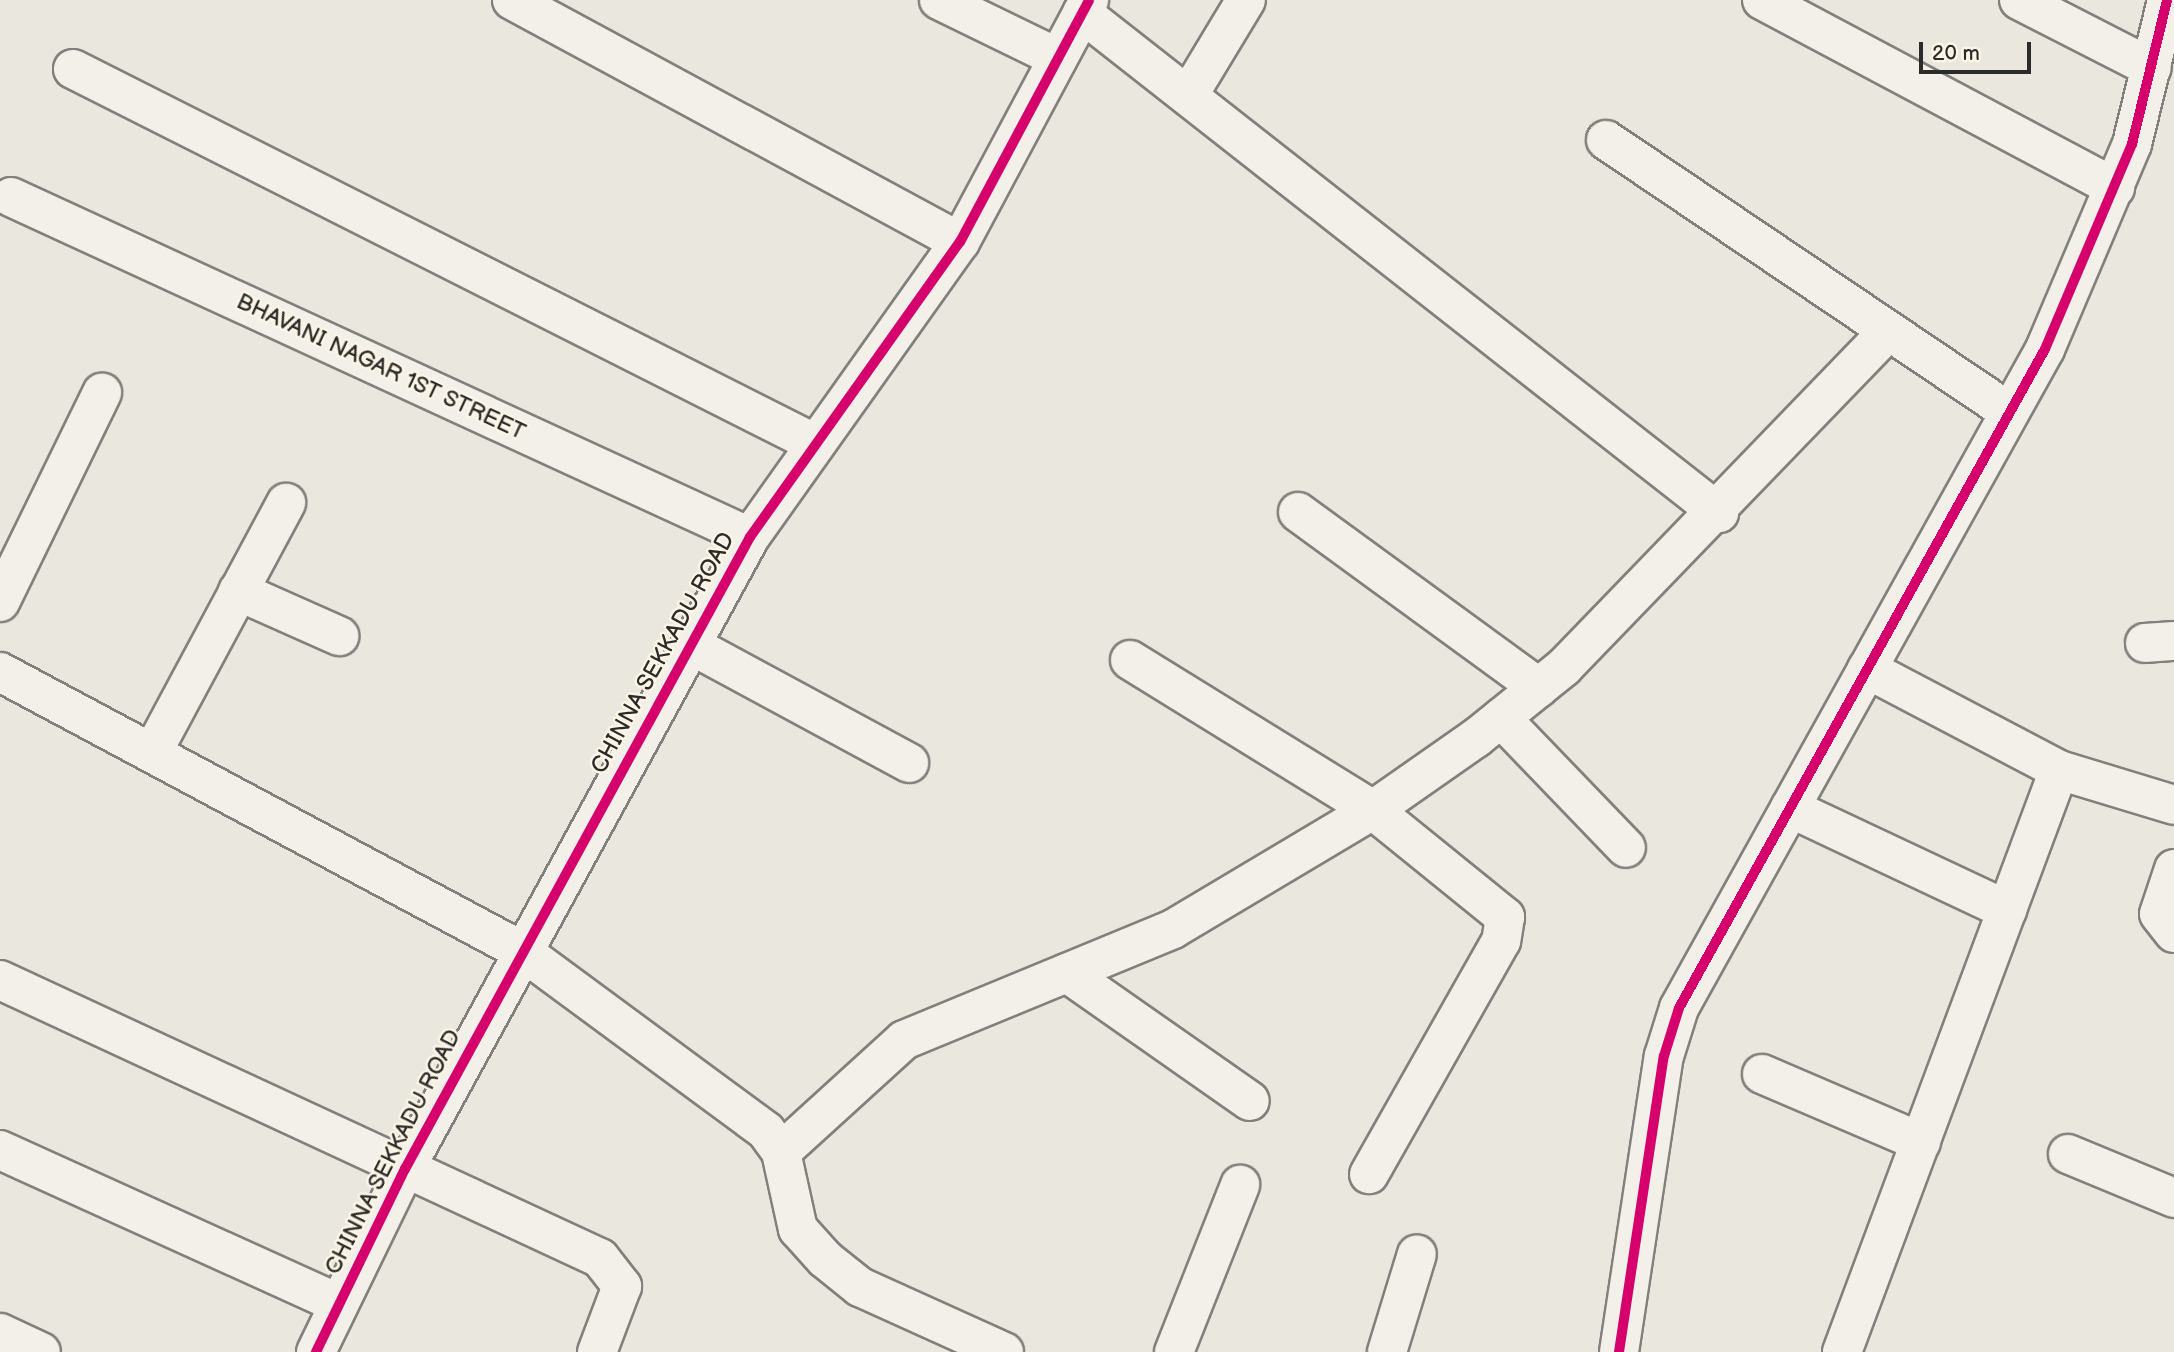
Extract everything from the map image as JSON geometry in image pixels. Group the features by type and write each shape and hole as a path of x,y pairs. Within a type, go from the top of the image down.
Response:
{"street":[{"path":"512,0 960,242"},
{"path":"939,0 1058,58"},
{"path":"1188,96 1246,0"},
{"path":"1762,0 2115,187"},
{"path":"2019,0 2152,68"},
{"path":"1619,1352 1669,1034 1790,808 2045,349 2115,187 2152,68 2167,0"},
{"path":"1086,6 1188,96 1719,513"},
{"name":"CHINNA SEKKADU ROAD","path":"316,1352 405,1169 750,537 960,242 1086,6"},
{"path":"73,69 816,444"},
{"path":"1606,140 2009,412"},
{"name":"BHAVANI NAGAR 1ST STREET","path":"11,197 750,537"},
{"path":"781,1152 904,1040 1173,929 1373,810 1501,718 1539,688 1719,513 1889,331"},
{"path":"0,601 102,393"},
{"path":"152,753 286,503"},
{"path":"1298,512 1539,688"},
{"path":"238,591 339,636"},
{"path":"691,645 909,763"},
{"path":"1130,660 1373,810 1499,907 1505,929 1369,1174"},
{"path":"1867,669 2059,770 2174,805"},
{"path":"0,673 522,951 766,1130 781,1152 798,1229 825,1259 860,1287 1004,1352"},
{"path":"1501,718 1626,848"},
{"path":"1842,1352 2059,770"},
{"path":"1790,808 2007,910"},
{"path":"2174,869 2159,914 2174,933"},
{"path":"1067,973 1250,1101"},
{"path":"0,980 615,1269 622,1286 620,1306 597,1352"},
{"path":"1762,1074 1921,1142"},
{"path":"0,1150 339,1304"},
{"path":"2068,1154 2174,1198"},
{"path":"1174,1352 1240,1185"},
{"path":"1387,1352 1417,1254"},
{"path":"0,1333 41,1352"}],"cycle path":[{"path":"316,1352 405,1169 750,537 960,242 1089,0"},
{"path":"1619,1352 1664,1056 1679,1008 2045,349 2132,144 2167,0"}]}
